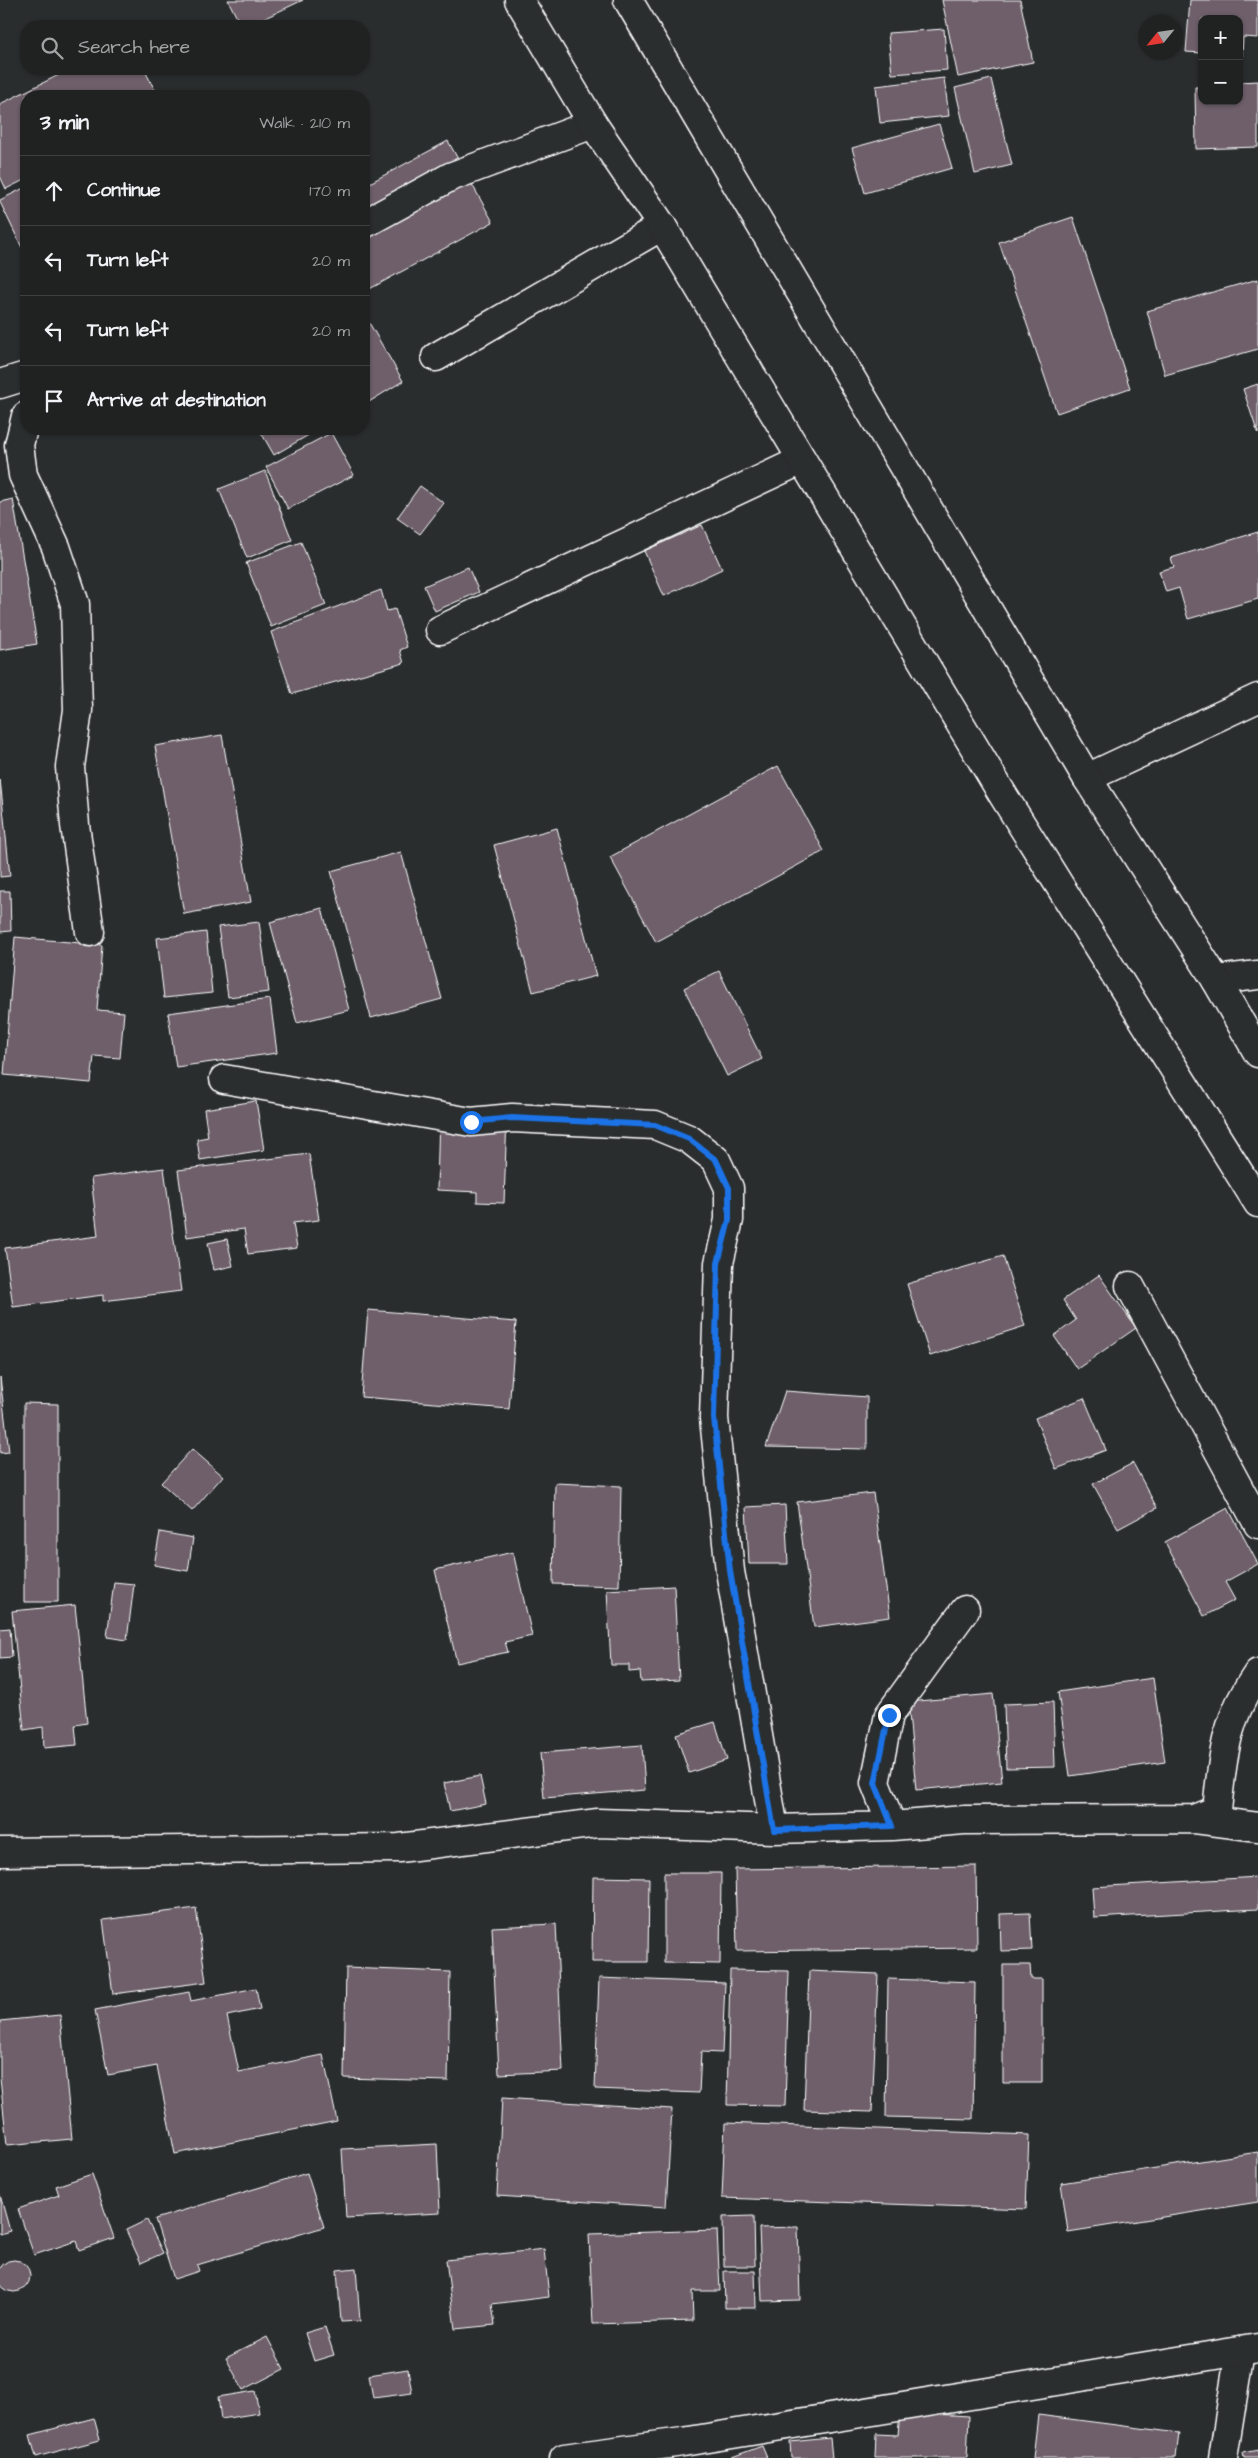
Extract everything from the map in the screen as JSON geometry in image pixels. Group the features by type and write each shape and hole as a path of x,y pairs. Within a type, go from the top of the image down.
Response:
{"main road":[{"path":"518,0 593,124 662,226 1002,795 1258,1203"},
{"path":"628,0 1088,778 1216,980 1258,1053"},
{"path":"370,221 450,177 593,124"},
{"path":"436,358 662,226"},
{"path":"0,384 20,378"},
{"path":"22,435 19,446 23,475 56,547 74,604 78,710 70,767 75,825 90,932"},
{"path":"440,630 802,460"},
{"path":"1088,778 1258,698"},
{"path":"1216,980 1258,975"},
{"path":"224,1078 471,1122 512,1118 655,1125 689,1139 716,1160 729,1188 730,1196 729,1220 718,1263 714,1418 730,1571 774,1830"},
{"path":"1130,1286 1258,1524"},
{"path":"892,1826 875,1783 889,1715 965,1610"},
{"path":"1196,1818 1217,1810 1222,1759 1229,1726 1243,1694 1258,1673"},
{"path":"0,1852 400,1848 598,1823 774,1830 892,1826 964,1820 1196,1818 1258,1827"},
{"path":"564,2458 684,2450 1249,2350 1223,2458"}],"building":[{"path":"228,0 303,0 261,20 238,20"},
{"path":"942,0 1020,0 1033,62 958,77"},
{"path":"1190,0 1258,0 1258,38 1243,37 1243,15 1198,15 1198,53 1186,52"},
{"path":"944,29 947,70 892,74 888,33"},
{"path":"59,75 147,75 155,90 28,90"},
{"path":"944,78 949,116 880,123 876,86"},
{"path":"991,79 1012,165 975,174 955,88"},
{"path":"1258,81 1258,147 1196,149 1195,87 1198,87 1198,105 1243,105 1243,82"},
{"path":"20,94 20,182 6,189 0,176 0,104"},
{"path":"939,124 952,168 865,193 852,148"},
{"path":"448,141 493,222 370,289 370,183"},
{"path":"20,190 20,244 0,202 0,200"},
{"path":"1073,217 1130,388 1057,413 999,242"},
{"path":"1258,279 1258,349 1165,375 1147,311"},
{"path":"370,324 403,381 370,401"},
{"path":"1258,384 1258,434 1243,389"},
{"path":"262,435 309,435 274,455"},
{"path":"327,435 332,435 354,475 288,509 266,467"},
{"path":"265,471 292,540 247,558 219,489"},
{"path":"420,486 444,503 420,534 397,518"},
{"path":"13,499 37,644 0,650 0,502"},
{"path":"702,525 722,569 664,596 644,551"},
{"path":"1258,532 1258,599 1188,619 1179,588 1166,592 1159,571 1174,567 1171,558"},
{"path":"301,542 326,605 271,627 246,563"},
{"path":"468,567 479,592 435,611 424,586"},
{"path":"381,590 387,611 395,609 407,647 400,650 404,663 292,694 271,632"},
{"path":"222,735 251,902 184,914 155,746"},
{"path":"778,766 824,851 656,942 610,857"},
{"path":"0,779 10,876 0,877"},
{"path":"557,828 596,976 533,992 494,845"},
{"path":"401,852 442,999 371,1018 331,871"},
{"path":"0,891 10,891 11,931 0,932"},
{"path":"322,908 349,1010 297,1023 270,922"},
{"path":"259,922 269,992 228,997 218,927"},
{"path":"206,932 212,993 164,998 157,938"},
{"path":"15,937 102,945 97,1010 124,1012 120,1058 94,1056 91,1083 4,1075"},
{"path":"719,971 762,1059 727,1076 684,988"},
{"path":"270,999 277,1053 176,1067 168,1013"},
{"path":"256,1101 264,1150 200,1160 197,1139 208,1137 204,1109"},
{"path":"439,1113 507,1115 504,1203 477,1202 477,1192 437,1190"},
{"path":"309,1154 319,1220 293,1223 297,1248 248,1254 244,1229 187,1237 178,1170"},
{"path":"164,1168 181,1291 103,1301 103,1295 13,1307 5,1248 98,1236 91,1178"},
{"path":"227,1239 233,1266 214,1270 208,1243"},
{"path":"1003,1256 1025,1326 930,1356 907,1284"},
{"path":"1099,1275 1136,1328 1077,1369 1054,1336 1076,1320 1063,1300"},
{"path":"368,1310 516,1322 509,1409 361,1397"},
{"path":"0,1377 9,1452 0,1453"},
{"path":"785,1391 867,1397 867,1449 766,1447"},
{"path":"1084,1398 1106,1450 1056,1469 1035,1418"},
{"path":"24,1403 58,1404 58,1602 24,1602"},
{"path":"192,1449 223,1476 192,1511 161,1483"},
{"path":"1133,1463 1157,1508 1118,1529 1093,1484"},
{"path":"555,1483 621,1486 619,1586 553,1584"},
{"path":"873,1493 890,1617 814,1627 797,1502"},
{"path":"785,1505 788,1564 749,1564 746,1507"},
{"path":"1228,1508 1258,1564 1225,1582 1235,1600 1204,1616 1165,1542"},
{"path":"160,1532 193,1538 188,1571 154,1565"},
{"path":"513,1552 532,1636 505,1642 508,1652 457,1663 435,1570"},
{"path":"114,1582 134,1584 127,1640 107,1637"},
{"path":"674,1586 679,1680 641,1682 640,1671 629,1672 629,1665 611,1665 607,1590"},
{"path":"75,1605 87,1723 75,1725 77,1745 44,1748 43,1727 24,1730 12,1611"},
{"path":"10,1628 12,1657 0,1658 0,1629"},
{"path":"1153,1678 1165,1762 1070,1776 1058,1692"},
{"path":"993,1694 1002,1782 916,1790 908,1702"},
{"path":"1053,1702 1055,1767 1006,1768 1004,1704"},
{"path":"715,1722 727,1760 689,1773 676,1734"},
{"path":"642,1745 645,1790 544,1798 540,1753"},
{"path":"480,1776 486,1804 450,1811 444,1783"},
{"path":"976,1866 977,1948 737,1951 735,1869"},
{"path":"664,1873 721,1873 720,1964 664,1963"},
{"path":"593,1877 649,1878 648,1962 592,1962"},
{"path":"1258,1877 1258,1909 1094,1918 1092,1887"},
{"path":"196,1908 206,1982 113,1994 103,1920"},
{"path":"1030,1913 1032,1950 1001,1951 1000,1914"},
{"path":"556,1924 563,2071 499,2074 492,1927"},
{"path":"1003,1965 1030,1965 1031,1979 1042,1979 1042,2083 1003,2083"},
{"path":"346,1968 450,1972 448,2081 344,2078"},
{"path":"730,1970 789,1971 785,2106 727,2105"},
{"path":"809,1971 878,1974 872,2112 804,2110"},
{"path":"599,1978 725,1983 722,2053 701,2052 699,2093 595,2089"},
{"path":"888,1979 975,1982 973,2119 886,2117"},
{"path":"256,1988 260,2009 227,2016 239,2072 323,2055 337,2121 175,2154 157,2066 108,2075 95,2010 189,1992 191,2001"},
{"path":"60,2015 72,2139 7,2145 0,2078 0,2021"},
{"path":"502,2098 672,2109 666,2207 497,2196"},
{"path":"725,2123 1029,2135 1026,2209 722,2198"},
{"path":"437,2144 440,2213 346,2218 342,2149"},
{"path":"1258,2152 1258,2202 1068,2232 1061,2183"},
{"path":"307,2173 324,2227 197,2265 199,2271 174,2279 155,2219"},
{"path":"92,2174 114,2238 79,2250 76,2241 34,2255 18,2209 59,2195 56,2186"},
{"path":"0,2195 10,2231 0,2234"},
{"path":"754,2216 755,2266 724,2266 723,2217"},
{"path":"147,2220 163,2253 141,2263 126,2230"},
{"path":"798,2227 800,2300 762,2301 759,2228"},
{"path":"717,2230 720,2291 692,2291 693,2321 593,2324 589,2234"},
{"path":"544,2249 549,2297 492,2304 495,2325 455,2329 446,2260"},
{"path":"8,2261 20,2261 29,2270 29,2282 20,2291 8,2291 -1,2282 -1,2270"},
{"path":"356,2268 360,2321 341,2322 337,2270"},
{"path":"724,2271 755,2271 756,2308 725,2308"},
{"path":"325,2327 334,2355 314,2361 305,2333"},
{"path":"267,2337 284,2369 243,2390 226,2358"},
{"path":"408,2369 412,2393 373,2398 369,2375"},
{"path":"255,2391 259,2413 221,2419 218,2397"},
{"path":"900,2412 969,2416 967,2458 875,2458 876,2434 898,2435"},
{"path":"1038,2415 1179,2433 1176,2458 1033,2458"},
{"path":"94,2418 100,2440 36,2457 30,2435"},
{"path":"830,2438 832,2458 791,2458 790,2442"},
{"path":"762,2446 767,2458 732,2458 732,2457"},
{"path":"1258,2450 1258,2458 1244,2458 1243,2453"}],"route":[{"path":"471,1122 512,1118 655,1125 689,1139 716,1160 729,1188 730,1196 729,1220 718,1263 714,1418 730,1571 774,1830 892,1826 875,1783 889,1715"}]}
